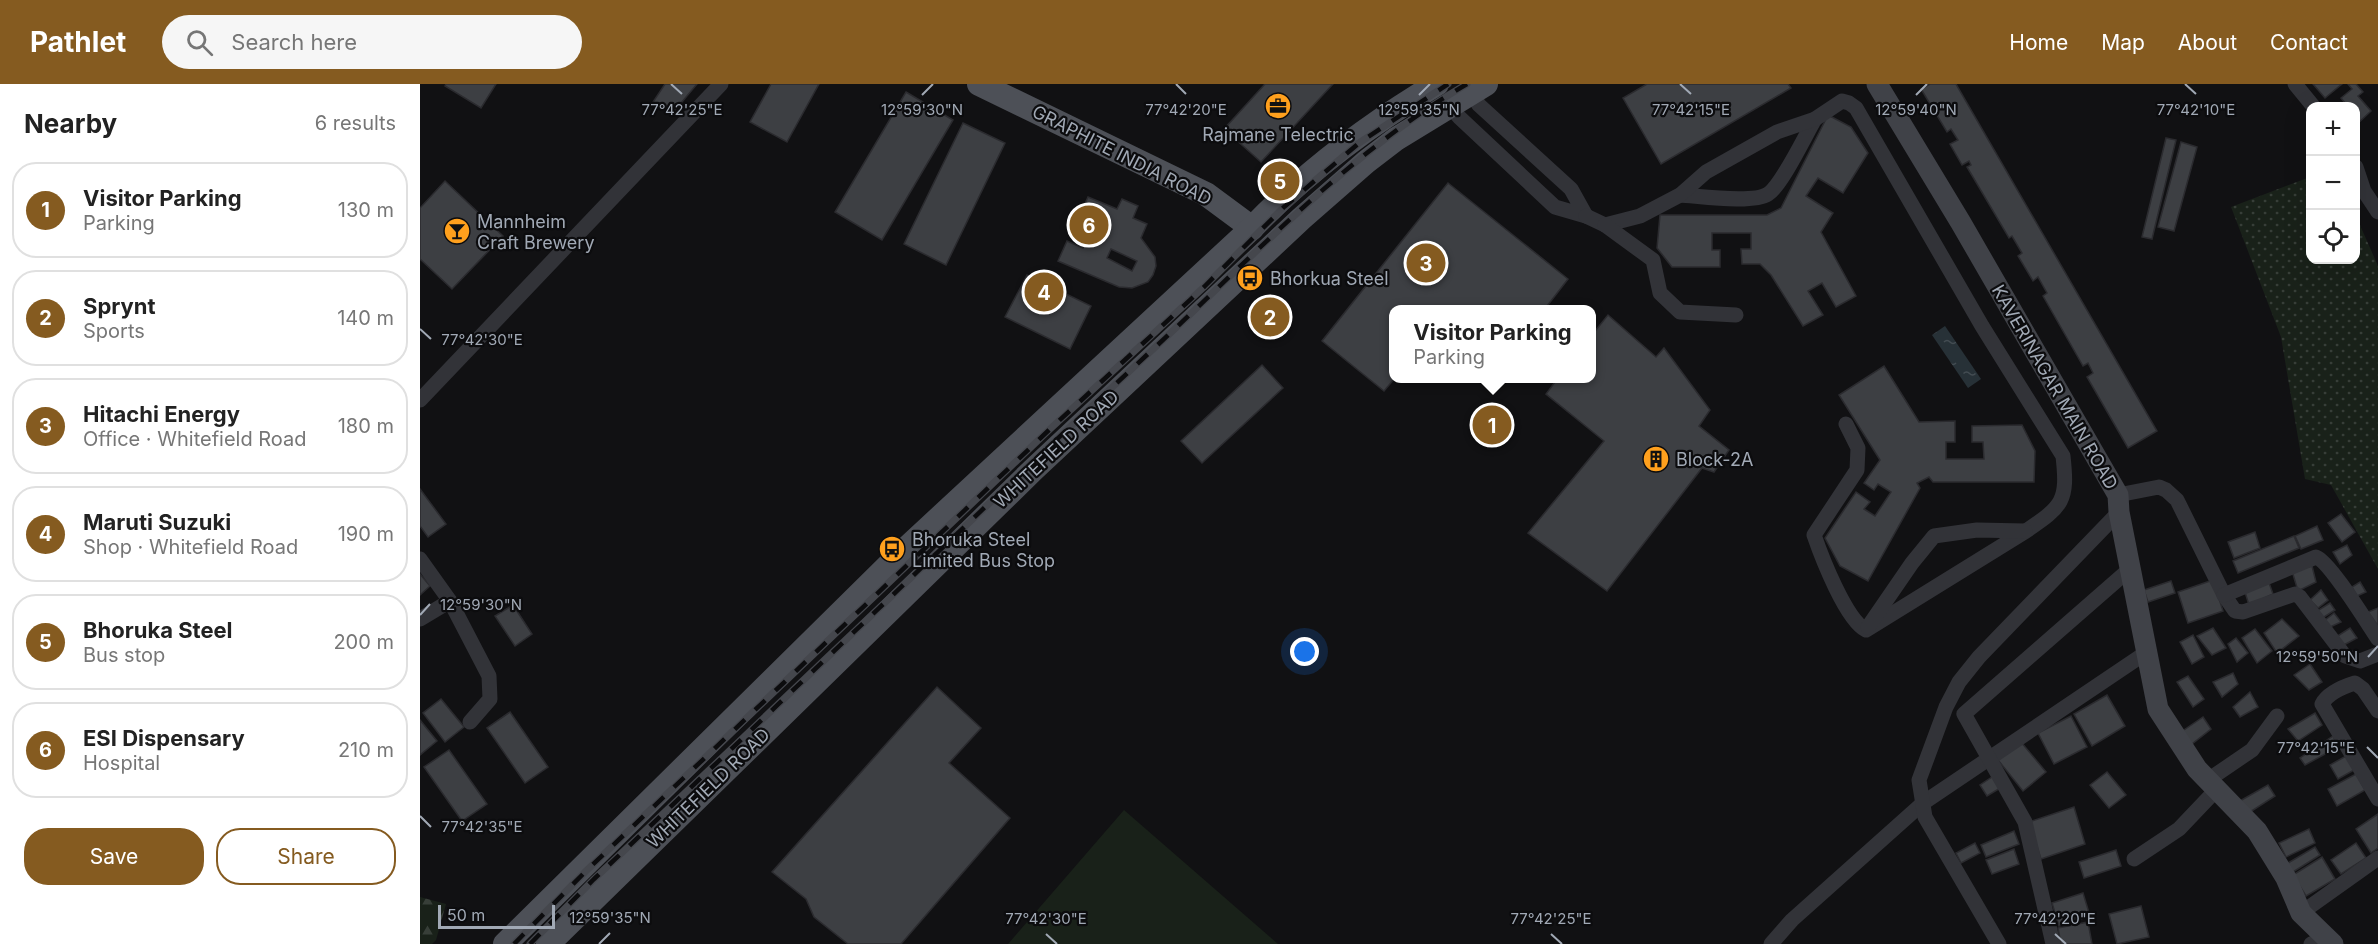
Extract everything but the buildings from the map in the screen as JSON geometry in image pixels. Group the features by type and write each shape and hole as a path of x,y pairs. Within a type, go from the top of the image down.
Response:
{"main road":[{"name":"GRAPHITE INDIA ROAD","path":"979,84 1206,194 1252,228"},
{"path":"1252,228 1283,195 1387,115 1437,84"},
{"name":"WHITEFIELD ROAD","path":"548,944 1033,470 1302,218 1396,139 1478,88"},
{"path":"1337,153 1354,172"},
{"name":"WHITEFIELD ROAD","path":"506,944 897,557 1252,228"}],"street":[{"path":"420,400 721,84"},
{"name":"KAVERINAGAR MAIN ROAD","path":"1877,84 1961,223 2118,504 2158,709 2198,769 2257,831 2286,878 2301,913 2324,942"},
{"path":"2295,84 2310,102"},
{"path":"1478,88 1479,105 1571,189 1586,216"},
{"path":"1605,225 1640,216 1680,195 1706,172 1777,132 1815,119 1842,101 1856,108 1982,326 2064,456 2066,479 2064,498 2045,518 1866,630"},
{"path":"1449,105 1555,207 1586,216 1605,225 1653,260 1660,293 1680,312 1736,315"},
{"path":"1680,195 1746,199 1768,194 1786,171 1815,119"},
{"path":"2360,180 2378,212"},
{"path":"1846,424 1858,448 1857,470 1814,535 1821,556 1853,620 1866,630"},
{"path":"1999,944 1925,816 1919,780 1946,707 1959,682 2118,504 2159,487 2166,490 2177,500 2224,595 2235,611 2243,612 2295,594 2300,597 2345,656 2360,661 2378,654"},
{"path":"1866,630 1912,563 1934,536 1977,530 2026,531"},
{"path":"2224,595 2316,556 2321,558 2336,578 2378,639"},
{"path":"420,559 450,601 489,676 490,699 470,722"},
{"path":"2053,944 2025,822 1964,714 2131,568"},
{"path":"420,619 450,601"},
{"path":"1771,944 1800,912 1923,803 2050,715 2147,652"},
{"path":"2378,711 2363,689 2355,683 2344,686 2325,698 2322,704 2378,799"},
{"path":"2134,859 2179,829 2212,784 2252,750 2277,716"},
{"path":"2301,913 2378,858"}],"green space":[{"path":"2306,179 2306,264 2360,264 2360,225 2378,266 2378,569 2331,485 2305,479 2281,337 2231,207"},
{"path":"1124,810 1278,944 1008,944"},
{"path":"420,897 446,904 436,940 432,944 420,944"}],"water":[{"path":"1945,326 1981,379 1968,388 1932,335"}],"railway":[{"path":"514,944 586,871 1049,430 1204,287 1284,207 1359,143 1448,84"},
{"path":"530,944 594,879 1301,209 1381,142 1467,84"}],"place":[{"name":"Rajmane Telectric","path":"1278,106"},
{"name":"Bhoruka Steel","path":"1280,181"},
{"name":"ESI Dispensary","path":"1089,225"},
{"name":"Mannheim Craft Brewery","path":"457,231"},
{"name":"Hitachi Energy","path":"1426,263"},
{"name":"Bhorkua Steel","path":"1250,278"},
{"name":"Maruti Suzuki","path":"1044,292"},
{"name":"Sprynt","path":"1270,317"},
{"name":"Visitor Parking","path":"1492,425"},
{"name":"Block-2A","path":"1656,459"},
{"name":"Bhoruka Steel Limited Bus Stop","path":"892,549"}]}
